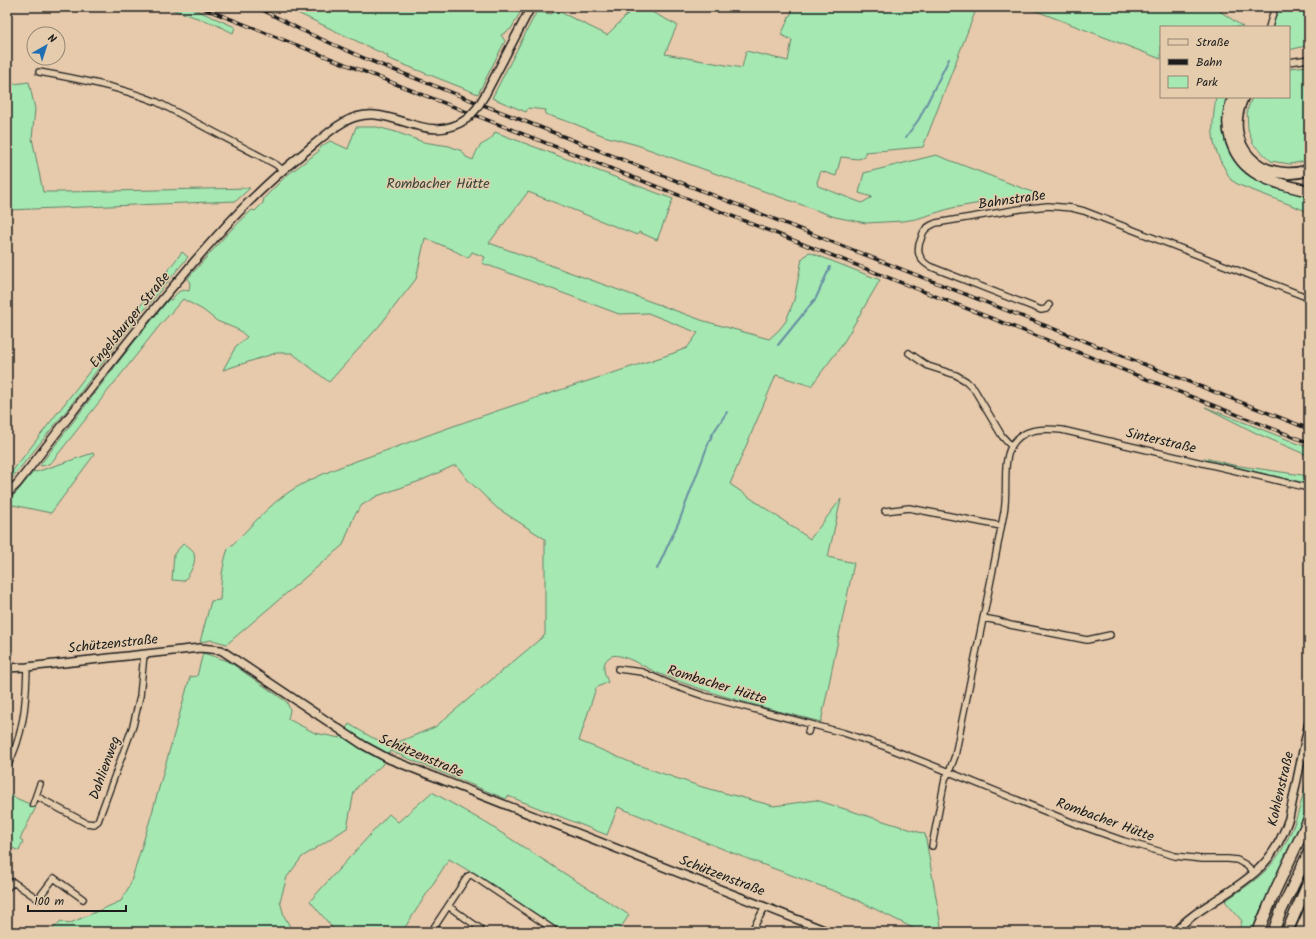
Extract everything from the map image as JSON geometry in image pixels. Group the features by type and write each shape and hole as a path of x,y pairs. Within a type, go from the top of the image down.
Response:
{"highway":[{"path":"1234,98 1228,117 1229,135 1235,151 1240,159 1253,171 1266,179 1309,191"},
{"path":"1244,98 1237,113 1237,131 1244,150 1251,158 1272,171 1286,174 1299,173 1309,170"},
{"path":"1258,932 1275,891 1309,819"},
{"path":"1273,932 1281,911 1309,852"},
{"path":"1287,932 1309,881"},
{"path":"1300,932 1309,910"}],"street":[{"name":"Engelsburger Straße","path":"7,494 27,472 168,292 224,227 283,170 342,123 361,115 380,115 435,130 454,127 468,118 477,108 485,95 531,7"},
{"path":"1269,26 1275,7"},
{"path":"1290,62 1309,59"},
{"path":"39,72 69,77 139,95 157,102 275,164 283,170"},
{"name":"Bahnstraße","path":"1049,305 1046,309 1041,310 924,263 920,258 918,247 925,229 936,223 1020,209 1048,206 1072,208 1309,298"},
{"path":"908,352 928,366 956,375 966,381 974,389 1002,436 1011,446 1007,460 1005,504 983,618 955,756 945,779 932,846"},
{"name":"Sinterstraße","path":"1011,446 1021,436 1036,430 1048,428 1309,488"},
{"path":"885,511 909,508 1001,526"},
{"path":"983,618 999,621 1010,626 1087,640 1110,636"},
{"name":"Schützenstraße","path":"7,668 200,648 222,650 363,745 389,759 829,932"},
{"name":"Dahlienweg","path":"36,796 86,823 94,824 98,821 133,726 140,696 144,654"},
{"path":"7,768 24,718 27,667"},
{"name":"Rombacher Hütte","path":"618,669 642,672 672,685 704,696 844,733 949,772 1076,824 1124,841 1175,856 1202,859 1237,860 1246,865 1255,873"},
{"name":"Kohlenstraße","path":"1175,932 1191,917 1255,873 1273,852 1284,833 1294,797 1309,722"},
{"path":"808,732 810,725"},
{"path":"33,804 40,784"},
{"path":"431,932 468,876 471,875 557,932"},
{"path":"7,888 13,882 38,899 54,878 83,899"},
{"path":"448,906 486,932"},
{"path":"751,932 765,907"}],"green space":[{"path":"165,7 189,7 235,27 233,33 215,24"},
{"path":"285,7 523,7 511,29 501,35 505,41 478,94 387,58 388,56"},
{"path":"635,7 642,7 677,25 665,54 742,68 746,51 788,61 792,40 781,35 794,7 977,7 923,147 865,152 865,157 858,159 841,157 836,176 821,171 817,182 818,186 862,203 872,197 859,193 864,173 936,155 1040,195 1009,198 952,208 916,219 866,223 835,217 637,145 604,136 545,114 546,110 528,108 526,112 492,98 537,11 552,14 556,10 607,35"},
{"path":"1026,7 1214,7 1242,26 1160,26 1160,59"},
{"path":"1278,7 1309,7 1309,45 1290,50 1290,26 1272,26"},
{"path":"1309,66 1309,159 1290,164 1271,161 1253,144 1248,129 1247,111 1252,98 1290,98 1290,68"},
{"path":"29,82 35,109 32,138 43,192 250,188 236,201 7,210 7,85"},
{"path":"1216,98 1226,98 1223,120 1226,145 1242,169 1258,180 1272,187 1309,197 1309,212 1239,185 1231,180 1216,151 1213,134 1213,117"},
{"path":"356,127 377,127 423,142 449,146 462,151 466,157 473,160 481,145 491,139 495,132 673,199 657,240 639,232 637,235 528,192 489,243 704,321 769,339 786,321 794,300 802,259 809,252 880,280 842,345 811,386 776,375 730,484 810,539 841,499 828,557 854,563 821,722 739,701 680,682 629,659 616,655 608,658 604,664 604,671 608,682 596,688 579,741 632,763 702,787 774,806 816,800 925,834 942,932 914,932 915,929 853,898 748,859 618,807 607,835 508,796 506,799 390,751 382,765 359,785 354,792 347,828 302,857 287,877 280,901 284,916 293,932 49,932 61,921 68,924 121,901 130,885 190,677 197,676 203,653 228,661 287,702 290,710 288,719 315,733 340,738 349,724 371,737 391,745 435,727 545,635 545,539 497,508 468,480 457,466 453,466 420,481 377,496 362,505 354,516 343,545 227,644 212,640 200,642 211,601 220,600 223,568 228,549 267,510 292,490 331,471 358,460 534,398 687,348 698,333 648,313 619,314 482,263 485,257 472,252 468,258 425,238 416,279 380,325 329,382 292,353 276,353 223,370 236,346 247,337 239,330 217,321 203,310 183,299 160,325 51,463 42,466 40,465 130,347 169,299 171,300 183,290 189,291 190,284 188,278 227,234 252,210 255,211 263,203 264,198 286,176 318,152 321,147 330,141 348,149"},
{"path":"182,252 188,257 126,332 67,410 7,484 7,478"},
{"path":"1205,407 1309,448 1309,456 1258,434"},
{"path":"93,453 94,455 51,513 8,504 7,502 34,471 36,472"},
{"path":"1205,458 1233,465 1309,476 1309,484 1202,459"},
{"path":"184,543 193,551 195,559 194,563 191,571 184,581 172,580 174,554"},
{"path":"1309,767 1309,810 1258,915 1252,932 1238,932 1242,921 1225,901 1263,873 1276,859 1290,835 1300,808"},
{"path":"432,792 486,823 629,915 618,932 563,932 449,859 402,932 336,932 310,901 389,814 398,822"},
{"path":"7,794 36,807 20,839 23,841 19,851 8,846 7,848"}],"waterway":[{"path":"906,137 919,119 949,59"},
{"path":"778,345 816,298 830,267"},
{"path":"657,569 680,519 713,433 727,412"}],"railway":[{"path":"200,7 1309,443"},
{"path":"257,7 301,30 366,59 1309,429"}]}
